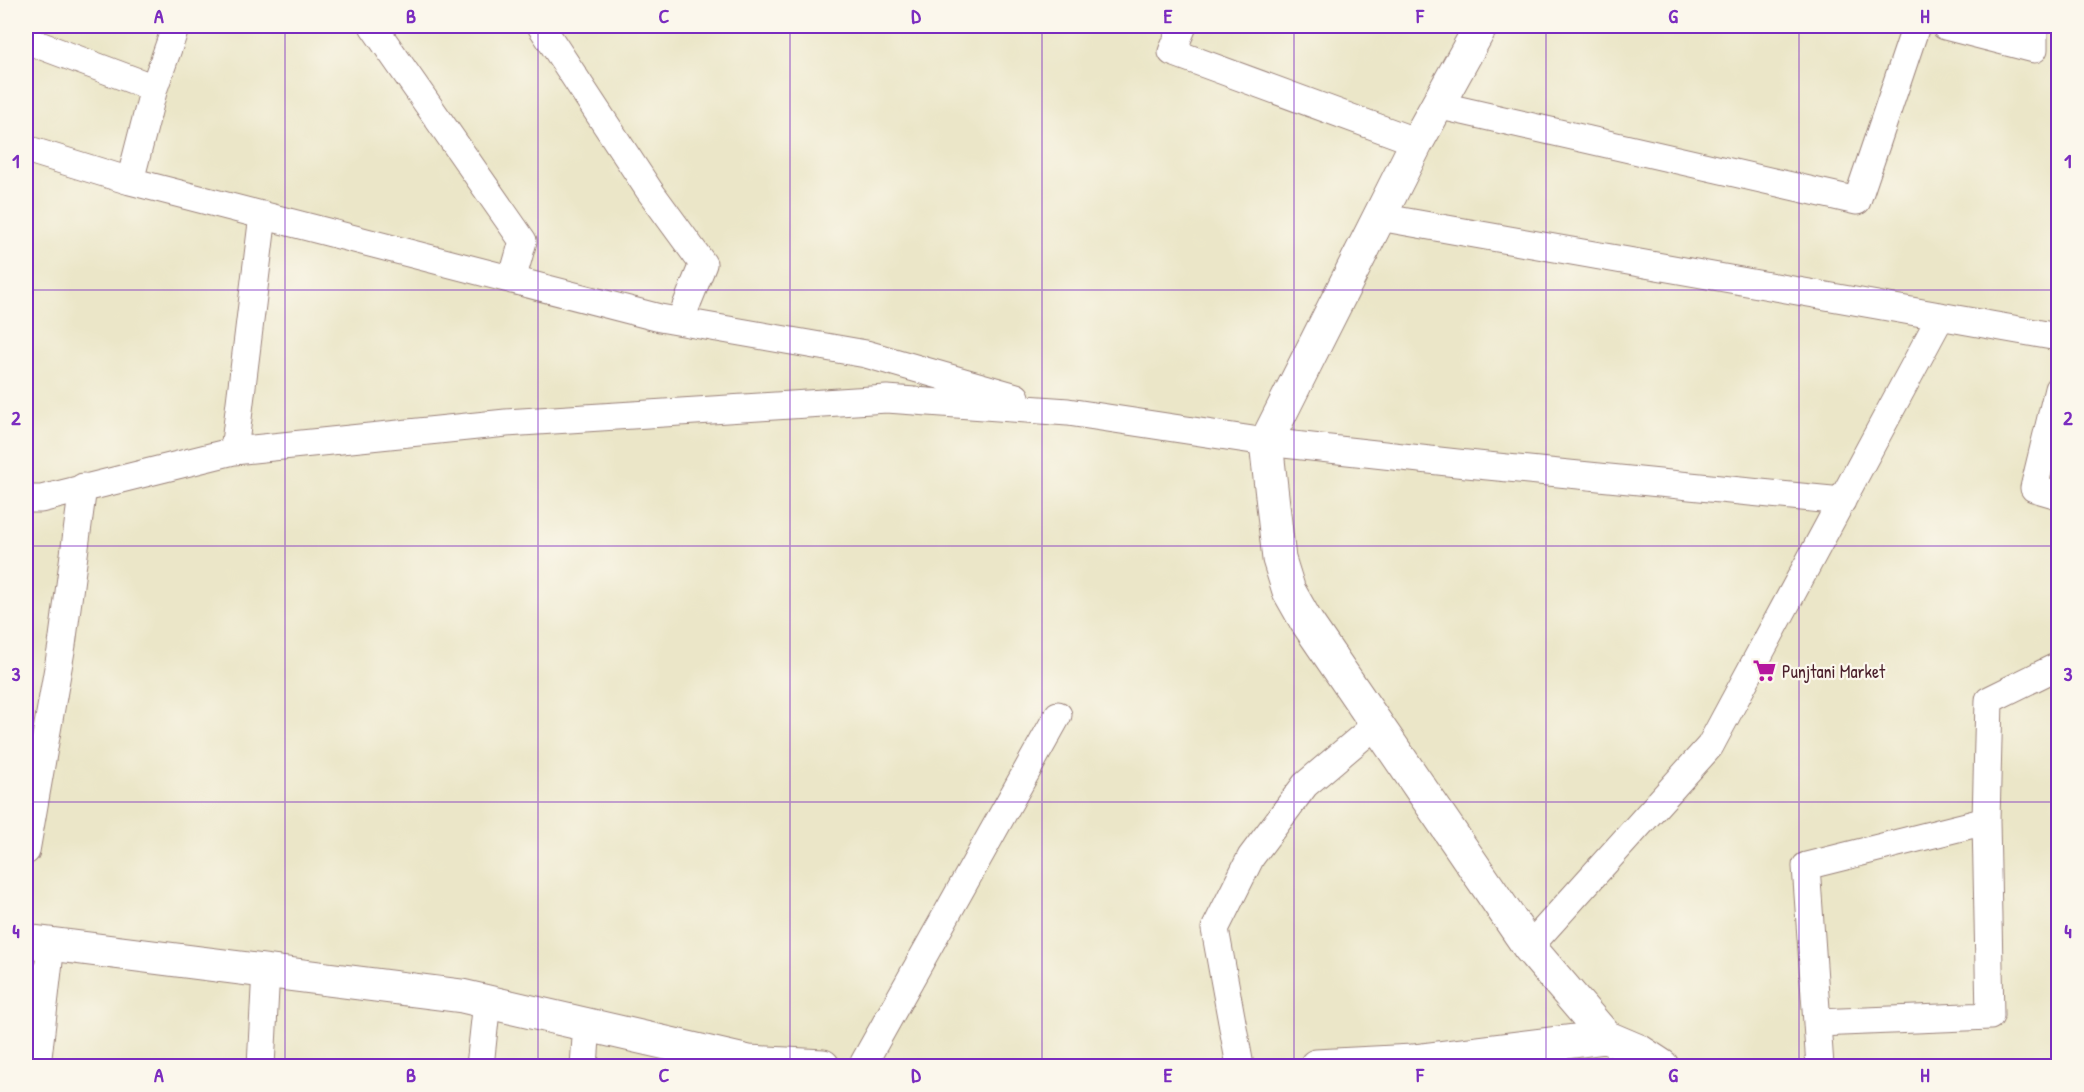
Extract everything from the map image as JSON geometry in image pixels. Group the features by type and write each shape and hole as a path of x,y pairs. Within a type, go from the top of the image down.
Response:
{"street":[{"path":"130,181 154,88 176,26"},
{"path":"373,26 523,241 512,280"},
{"path":"541,26 648,190 703,264 680,321"},
{"path":"1183,26 1172,52 1417,142"},
{"path":"1481,26 1417,142 1266,442 1279,559 1289,591 1306,621 1529,946 1606,1037 1639,1051 1662,1066"},
{"path":"1437,105 1857,201 1916,26"},
{"path":"1945,26 2034,49 2034,26"},
{"path":"26,40 154,88"},
{"path":"26,149 130,181 512,280 680,321 866,354 1068,412"},
{"path":"234,451 263,215"},
{"path":"1379,217 2058,337"},
{"path":"1529,946 1710,746 1941,316"},
{"path":"2058,389 2034,488 2058,495"},
{"path":"26,499 41,499 234,451 506,423 887,399 1068,412 1266,442 1457,464 1842,501"},
{"path":"26,851 34,753 62,645 83,487"},
{"path":"1817,1023 1990,1016 1986,821 1989,700 2058,666"},
{"path":"862,1066 1058,715"},
{"path":"1240,1066 1215,930 1251,856 1305,785 1377,724"},
{"path":"1820,1066 1806,866 1986,821"},
{"path":"37,1066 38,943 266,970 486,1001 587,1024 724,1061 823,1066"},
{"path":"261,1066 266,970"},
{"path":"480,1066 486,1001"},
{"path":"584,1066 587,1024"},
{"path":"1316,1066 1413,1060 1606,1037"}],"place":[{"name":"Punjtani Market","path":"1764,671"}]}
